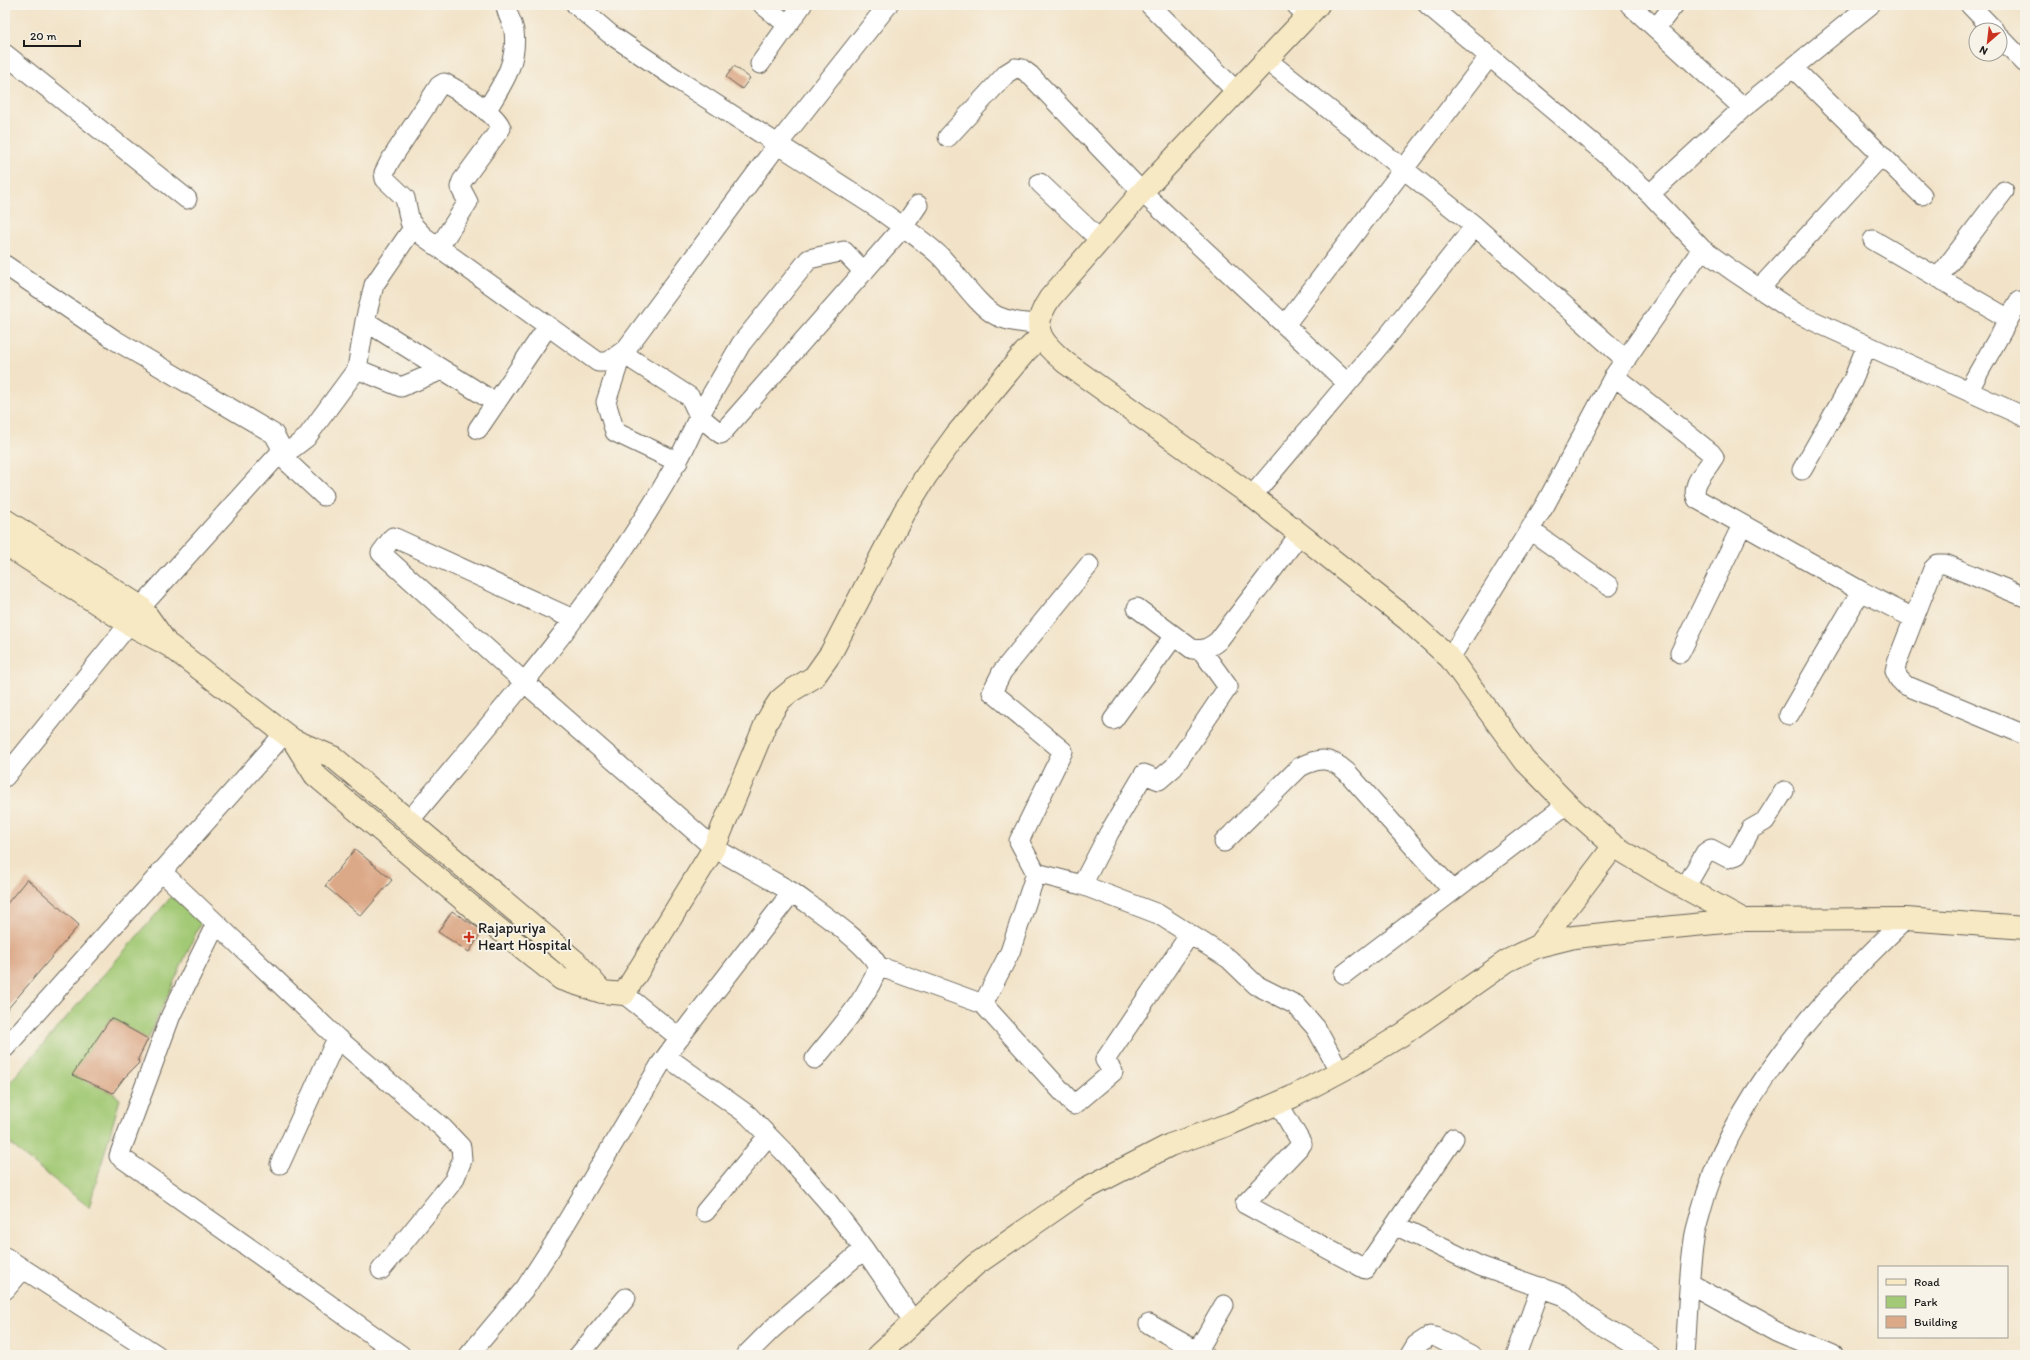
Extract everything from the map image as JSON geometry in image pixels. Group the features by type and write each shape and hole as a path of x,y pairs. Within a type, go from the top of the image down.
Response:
{"street":[{"path":"486,111 507,78 512,66 515,52 514,30 506,5"},
{"path":"576,5 617,38 681,82 877,208 940,256 978,299 995,315 1009,321 1040,330 1051,350 1066,363 1252,496 1408,620 1450,658 1525,761 1567,804 1614,846 1685,888 1744,920"},
{"path":"763,5 788,25"},
{"path":"760,64 802,5"},
{"path":"678,462 615,432 606,402 622,353 778,144 888,5"},
{"path":"1150,5 1236,91"},
{"path":"1428,5 1650,194 1702,249 1759,289 1796,312 2025,417"},
{"path":"1630,5 1743,108"},
{"path":"1656,28 1674,5"},
{"path":"1650,194 1743,108 1870,5"},
{"path":"1970,5 1986,22"},
{"path":"624,994 714,848 766,723 780,700 791,691 814,677 831,653 904,512 926,476 956,435 1025,352 1040,330 1042,311 1050,298 1142,192 1266,60 1307,8"},
{"path":"2008,45 2025,63"},
{"path":"5,54 187,199"},
{"path":"1285,325 1489,57"},
{"path":"1266,60 1475,226 1626,360"},
{"path":"948,137 1007,73 1015,68 1022,69 1030,75 1142,192 1346,383"},
{"path":"1793,68 1922,195"},
{"path":"439,247 468,202 460,187 462,181 500,128 499,122 486,111 444,83 439,86 390,161 384,173 385,180 405,198 408,217 413,228 439,247 548,326 598,362 608,362 622,353"},
{"path":"1759,289 1882,156"},
{"path":"1040,183 1100,240"},
{"path":"1938,278 2004,191"},
{"path":"622,353 690,397 699,416 721,434 903,227 918,205"},
{"path":"1252,496 1346,383 1391,332 1475,226"},
{"path":"5,777 135,616 279,454 293,448 306,438 357,369 365,321 374,285 413,228"},
{"path":"1873,240 2009,319"},
{"path":"1450,658 1530,530 1614,376 1702,249"},
{"path":"410,820 524,682 595,591 629,542 678,462 699,416 740,344 809,259 844,251 864,272"},
{"path":"5,265 115,340 270,432 281,447 279,454"},
{"path":"1968,391 2020,301"},
{"path":"365,321 496,403"},
{"path":"478,429 548,326"},
{"path":"1802,470 1852,382 1867,345"},
{"path":"357,369 401,387 442,370"},
{"path":"1614,376 1711,453 1714,457 1695,487 1694,494 1697,499 1861,591 1913,618"},
{"path":"279,454 324,496"},
{"path":"5,520 135,616 170,646 289,737 333,757 410,820 576,962 602,992"},
{"path":"1680,653 1742,525"},
{"path":"1530,530 1609,586"},
{"path":"1202,651 1218,641 1300,534"},
{"path":"574,619 393,537 381,553 524,682 714,848 792,892 861,944 872,955 878,966 983,1004 1074,1106 1113,1072 1105,1060 1190,934"},
{"path":"8,550 135,616"},
{"path":"2025,597 1945,564 1938,564 1933,569 1913,618 1897,662 1896,671 1899,679 1905,685 2025,735"},
{"path":"983,1004 1010,952 1036,873 1019,841 1063,751 992,692 1002,672 1088,565"},
{"path":"1789,715 1861,591"},
{"path":"1082,885 1109,833 1144,774 1160,780 1174,767 1228,687 1202,651 1192,649 1137,608"},
{"path":"1113,720 1174,636"},
{"path":"5,1048 161,871 289,737"},
{"path":"289,737 315,775 485,918 561,979 602,992 624,994 680,1038"},
{"path":"1224,842 1300,768 1313,761 1324,760 1337,763 1347,772 1453,891"},
{"path":"1685,888 1705,853 1711,849 1728,858 1737,855 1751,829 1765,821 1784,791"},
{"path":"1344,974 1567,804"},
{"path":"1538,946 1614,846"},
{"path":"161,871 337,1038 443,1128 461,1147 462,1160 454,1180 381,1270"},
{"path":"1036,873 1082,885 1158,914 1229,959 1256,985 1296,1005 1316,1028 1340,1072"},
{"path":"469,1355 526,1287 553,1245 638,1101 680,1038 792,892"},
{"path":"1685,1355 1694,1239 1706,1195 1721,1153 1745,1108 1808,1020 1841,982 1906,919"},
{"path":"878,1355 975,1265 1084,1190 1170,1145 1230,1124 1278,1103 1340,1072 1403,1034 1508,961 1538,946 1574,937 1744,920 1906,919 2025,928"},
{"path":"216,924 171,1015 119,1156 401,1355"},
{"path":"815,1059 865,993 874,979 878,966"},
{"path":"280,1164 337,1038"},
{"path":"667,1057 748,1115 768,1136 828,1202 864,1249 913,1321"},
{"path":"1278,1103 1302,1144 1245,1204 1365,1269 1454,1138"},
{"path":"705,1212 768,1136"},
{"path":"1395,1225 1480,1266 1564,1296 1588,1317 1651,1355"},
{"path":"746,1355 772,1329 864,1249"},
{"path":"5,1258 157,1355"},
{"path":"5,1290 22,1270"},
{"path":"1690,1284 1778,1332 1832,1355"},
{"path":"1516,1355 1541,1288"},
{"path":"579,1355 626,1298"},
{"path":"1150,1324 1201,1353 1224,1305"},
{"path":"1410,1355 1416,1345 1430,1336 1436,1337 1470,1355"}],"green space":[{"path":"172,896 201,922 148,1039 111,1018 73,1075 113,1093 120,1099 89,1207 23,1155 5,1138 5,1088"}],"building":[{"path":"734,66 750,78 742,89 726,77"},
{"path":"355,849 392,880 361,916 325,886"},
{"path":"27,879 79,925 5,1012 5,906"},
{"path":"452,911 483,931 469,952 438,932"},
{"path":"111,1018 148,1039 138,1059 139,1063 124,1078 113,1093 72,1075"}],"place":[{"name":"Rajapuriya Heart Hospital","path":"469,937"}]}
